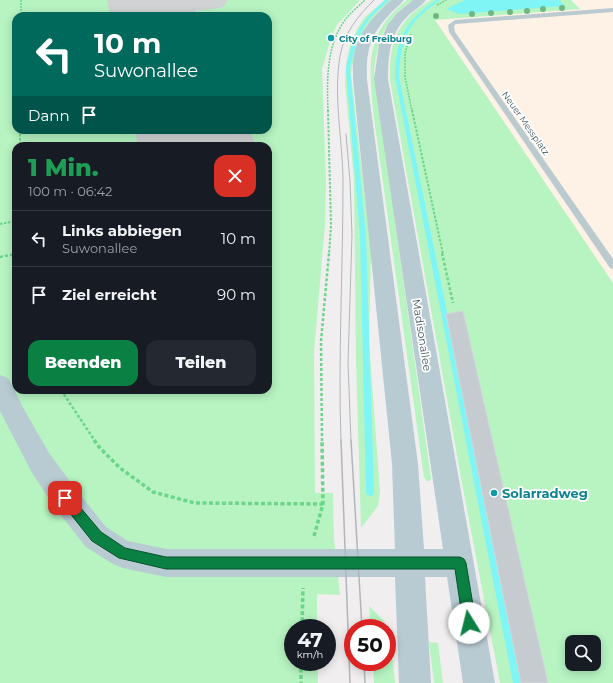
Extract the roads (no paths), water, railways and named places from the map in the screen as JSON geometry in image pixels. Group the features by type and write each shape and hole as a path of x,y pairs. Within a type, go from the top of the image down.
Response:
{"main road":[{"path":"398,0 378,20 370,31 361,51 360,80 406,464 409,510 411,639 415,683"},
{"name":"Madisonallee","path":"420,0 408,8 393,25 386,41 381,59 382,79 479,683"},
{"path":"0,385 29,443 65,498 96,536 123,554 166,563 460,563"}],"lane":[{"name":"Neuer Messplatz","path":"613,10 455,22 450,25 452,32 613,266"}],"water":[{"path":"465,0 559,0 565,6 459,14 446,9"}],"waterway":[{"path":"370,492 363,236 348,69 353,47 360,30 371,15 387,0"},
{"path":"438,0 418,15 406,32 399,52 397,77 518,683"}],"tram line":[{"path":"341,441 340,376 343,167 338,104 338,72 340,56 348,32 362,12 374,0"},
{"path":"346,134 350,181 352,235 348,363 351,441"},
{"path":"341,440 350,683"},
{"path":"351,440 361,619"},
{"path":"364,671 365,683"}],"place":[{"name":"City of Freiburg","path":"331,38"},
{"name":"Solarradweg","path":"494,493"}]}
